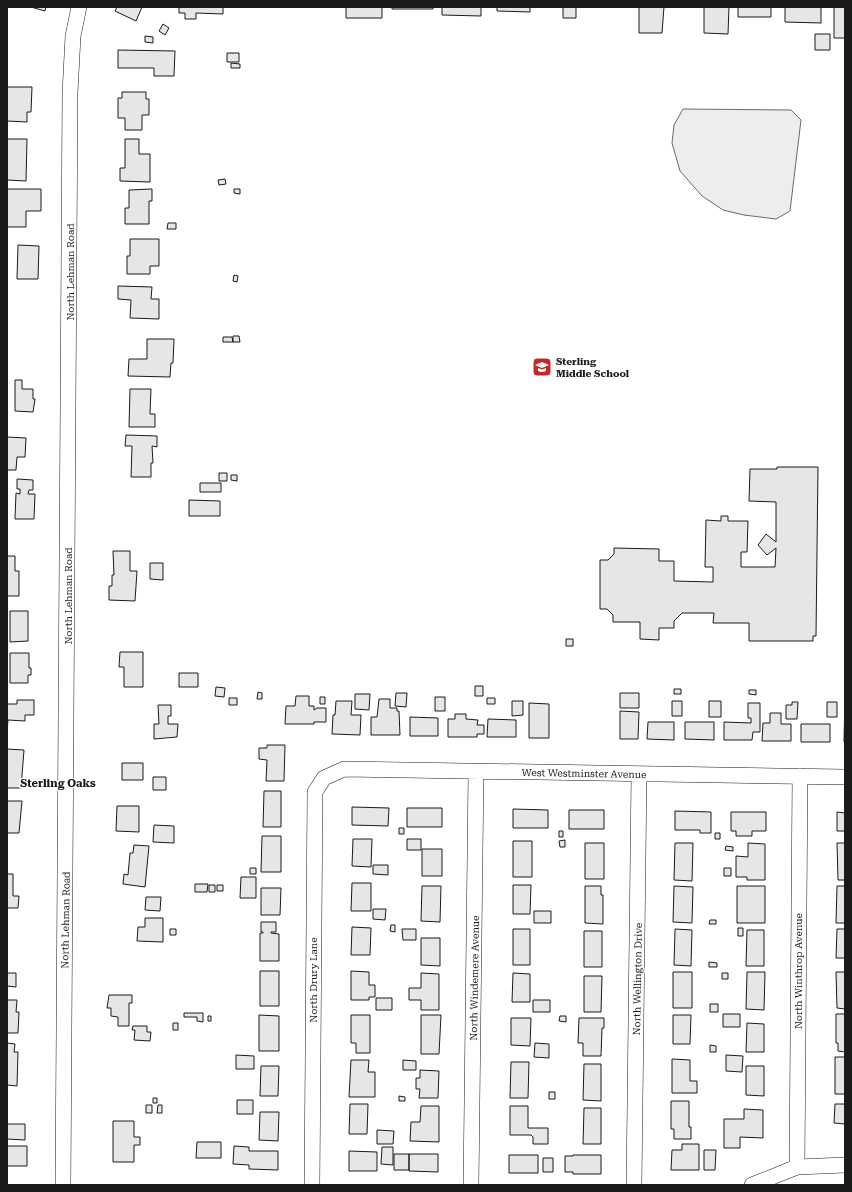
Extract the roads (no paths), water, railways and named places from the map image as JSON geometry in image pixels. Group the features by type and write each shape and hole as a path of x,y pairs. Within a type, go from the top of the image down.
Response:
{"street":[{"name":"North Lehman Road","path":"63,1185 68,620 70,93 73,36 79,7"},
{"name":"West Westminster Avenue","path":"324,778 344,770 845,777"},
{"name":"North Windemere Avenue","path":"471,1185 476,772"},
{"name":"North Wellington Drive","path":"634,1185 639,774"},
{"name":"North Winthrop Avenue","path":"797,1167 800,776"},
{"name":"North Drury Lane","path":"312,1185 315,792 324,778"},
{"path":"752,1185 797,1167 845,1165"}],"place":[{"name":"Sterling Middle School","path":"542,367"}],"district":[{"name":"Sterling Oaks","path":"58,783"}]}
